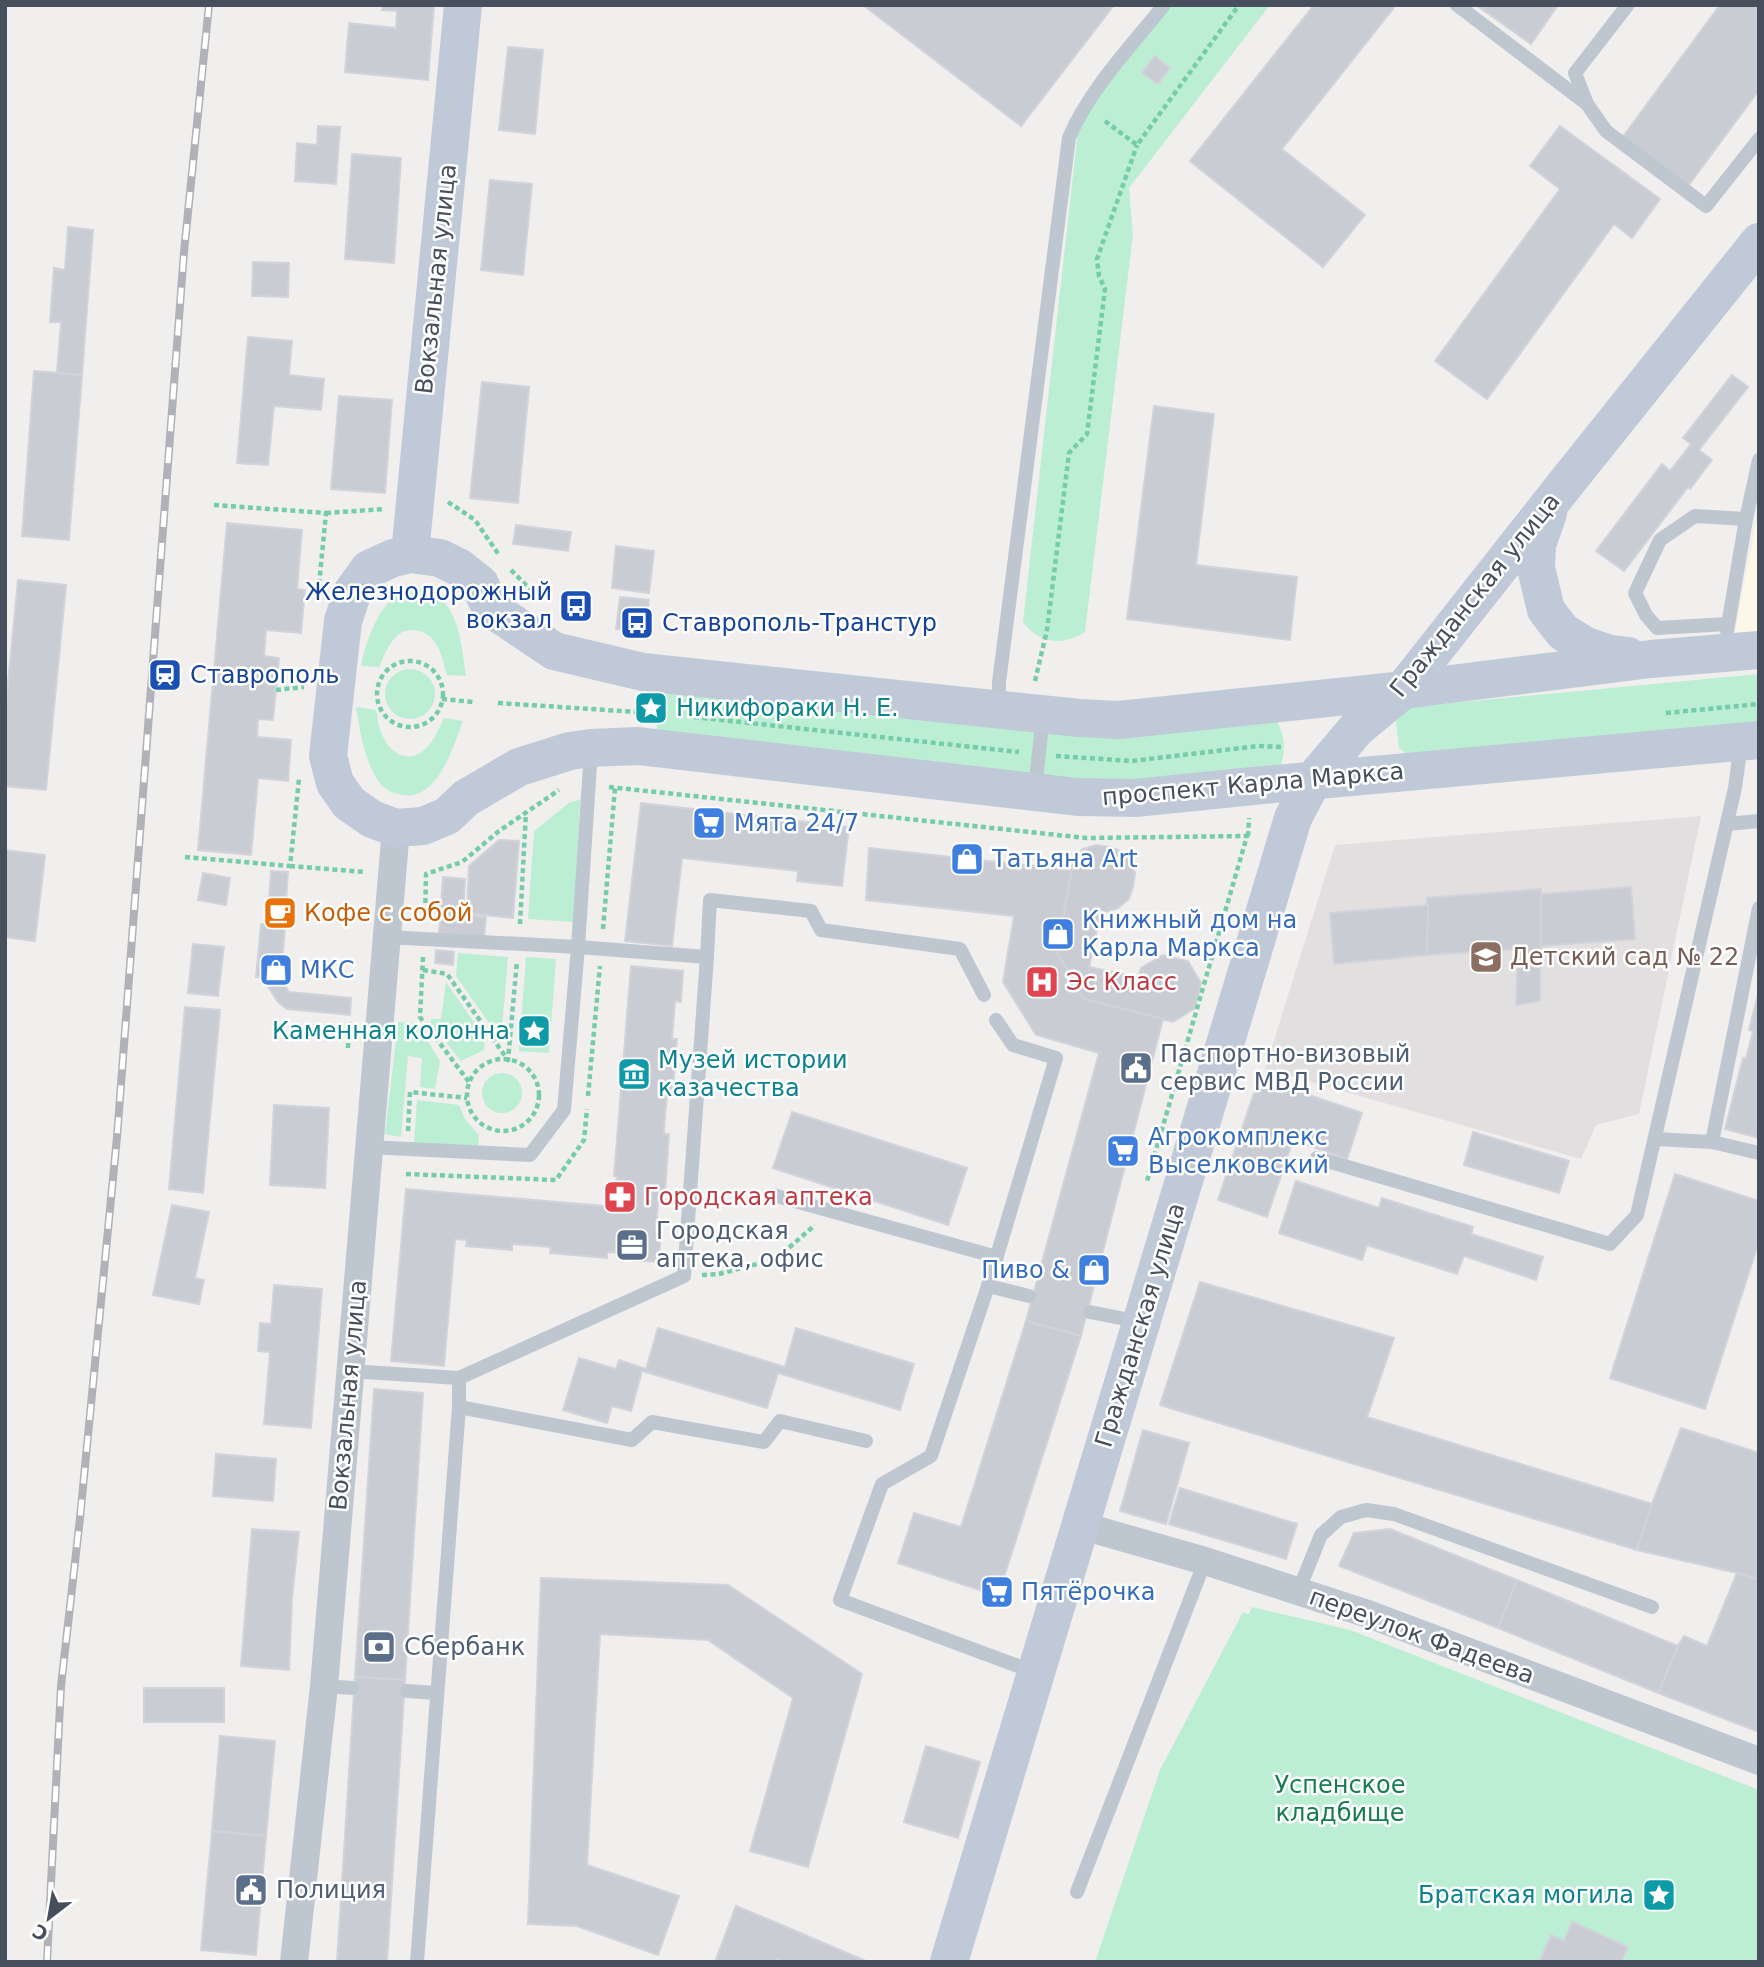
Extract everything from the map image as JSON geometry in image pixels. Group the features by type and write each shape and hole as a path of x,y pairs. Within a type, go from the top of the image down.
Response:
{"main road":[{"name":"Вокзальная улица","path":"410,554 463,5"},
{"name":"Гражданская улица","path":"949,1962 1293,818 1313,780 1357,728 1403,690 1759,242"},
{"name":"Гражданская улица","path":"1563,487 1549,511 1537,545 1536,568 1546,610 1563,632 1586,646 1610,654 1651,659"},
{"path":"396,828 372,819 349,803 335,783 328,756 343,621 353,591 369,569 410,554 440,558 460,568 480,584 490,608 554,651 643,672 999,696 1043,714 1119,720 1403,690 1651,659 1737,642"},
{"name":"проспект Карла Маркса","path":"396,828 423,826 447,816 466,798 519,766 570,751 591,748 638,746 1078,797 1135,798 1750,741"}],"street":[{"name":"Вокзальная улица","path":"294,1962 324,1686 396,828"},
{"name":"переулок Фадеева","path":"1079,1525 1205,1561 1381,1619 1759,1761"}],"lane":[{"path":"999,696 1069,138 1088,101 1164,5"},
{"path":"1457,5 1587,104"},
{"path":"1627,6 1575,73 1587,104 1606,131 1706,206 1759,139"},
{"path":"1746,519 1695,516 1660,540 1635,593 1646,615 1657,628 1737,642 1746,519 1759,460"},
{"path":"1035,792 1043,714"},
{"path":"1317,1158 1610,1244 1637,1214 1735,788 1750,741"},
{"path":"369,1147 530,1155 564,1110 591,748"},
{"path":"1727,824 1759,821"},
{"path":"349,1371 459,1378 684,1276 710,900 811,911 821,930 960,949 984,996"},
{"path":"1712,1142 1759,908"},
{"path":"386,937 707,957"},
{"path":"996,1020 1013,1045 1056,1058 988,1286 931,1456 882,1484 840,1600 1036,1672"},
{"path":"1655,1139 1712,1142 1759,1153"},
{"path":"774,1195 997,1256"},
{"path":"988,1286 1028,1296"},
{"path":"1090,1312 1141,1322"},
{"path":"417,1962 459,1378"},
{"path":"459,1407 632,1440 652,1422 764,1442 780,1421 866,1441"},
{"path":"1298,1592 1321,1535 1341,1517 1366,1510 1394,1514 1652,1607"},
{"path":"1076,1892 1205,1561"},
{"path":"324,1686 352,1688"},
{"path":"407,1691 436,1693"}],"path":[{"path":"999,696 1034,685 1046,630 1069,453 1087,434 1105,289 1099,276 1097,259 1137,145 1239,5"},
{"path":"1105,121 1137,145"},
{"path":"447,501 474,520 518,579 550,607"},
{"path":"214,505 326,513 384,510 391,503"},
{"path":"318,593 326,513"},
{"path":"402,661 413,661 427,665 439,677 442,699 430,721 418,726 402,726 383,713 376,692 379,682 391,668 402,661"},
{"path":"276,690 309,686"},
{"path":"442,699 473,702"},
{"path":"629,723 631,701"},
{"path":"498,703 642,712"},
{"path":"693,717 1081,759 1132,761 1258,747 1283,747"},
{"path":"1258,747 1260,734"},
{"path":"290,866 300,769"},
{"path":"469,1082 420,1017 426,874 462,862 499,831 567,785 626,788"},
{"path":"185,857 365,872"},
{"path":"494,1059 522,1064 539,1086 539,1100 534,1114 524,1124 512,1130 487,1127 468,1103 466,1090 469,1082 481,1065 494,1059"},
{"path":"397,1173 406,1174 410,1092 467,1098"},
{"path":"684,1276 719,1274 776,1259 832,1211"}],"shaded area":[{"path":"1759,508 1759,640 1733,642"},
{"name":"Детский сад № 22","path":"1701,816 1639,1114 1596,1125 1581,1159 1265,1069 1335,845"}],"green space":[{"path":"1169,5 1270,5 1129,188 1133,234 1085,632 1060,641 1044,639 1023,622 1078,131 1090,107"},
{"path":"414,588 429,592 449,609 459,634 466,676 447,675 435,643 426,634 414,630 395,637 379,667 361,666 372,630 385,607 403,591"},
{"path":"410,669 428,676 435,694 428,712 410,719 392,712 385,694 392,676"},
{"path":"1759,674 1759,729 1416,760 1399,748 1396,721 1409,707"},
{"path":"661,686 1276,720 1282,732 1284,750 1279,770 1133,784 656,734"},
{"path":"356,707 376,710 384,739 392,750 404,756 417,755 427,748 444,718 463,721 449,757 435,781 415,794 403,795 386,789 370,766"},
{"path":"580,800 574,922 528,919 534,831 570,802"},
{"path":"458,953 508,957 502,1030 494,1030 456,976"},
{"path":"526,957 556,959 549,1053 519,1051"},
{"path":"446,982 485,1038 484,1050 461,1061 431,1023 431,1019 441,1019"},
{"path":"398,1022 417,1023 440,1061 435,1089 420,1087 422,1058 408,1056 401,1137 385,1134"},
{"path":"502,1073 516,1079 522,1093 516,1107 502,1113 488,1107 482,1093 488,1079"},
{"path":"417,1100 459,1105 465,1119 479,1135 478,1147 414,1143"},
{"name":"Успенское кладбище","path":"1252,1607 1350,1630 1759,1790 1759,1962 1095,1962 1160,1770 1243,1612 1249,1614"}],"building":[{"path":"383,5 434,5 428,80 345,72 349,23 396,28 397,11 382,10"},
{"path":"863,5 1114,5 1021,126"},
{"path":"1314,5 1396,5 1282,149 1365,215 1323,267 1190,161"},
{"path":"1476,5 1558,5 1531,44"},
{"path":"1720,5 1759,5 1759,90 1688,186 1622,138"},
{"path":"508,47 543,50 535,134 499,130"},
{"path":"1155,56 1170,68 1158,84 1142,73"},
{"path":"318,126 340,127 336,184 295,181 297,143 317,145"},
{"path":"1560,126 1660,199 1632,238 1614,224 1487,399 1435,361 1560,189 1530,166"},
{"path":"352,154 401,158 394,263 345,259"},
{"path":"490,180 532,184 523,275 481,270"},
{"path":"68,227 93,230 82,375 57,373 61,322 50,322 54,268 65,270"},
{"path":"253,262 289,263 288,297 252,296"},
{"path":"248,337 292,341 289,375 324,379 321,410 274,406 268,465 237,463"},
{"path":"34,371 82,375 69,540 22,536"},
{"path":"1732,375 1748,387 1699,450 1712,460 1624,571 1596,551 1662,464 1670,471 1691,444 1683,438"},
{"path":"482,382 529,387 518,503 470,498"},
{"path":"339,396 392,400 385,493 331,489"},
{"path":"1154,406 1214,414 1196,565 1297,577 1290,640 1127,619"},
{"path":"227,523 302,530 297,589 305,590 301,633 266,630 264,656 279,658 273,720 258,719 257,737 291,740 288,781 258,778 251,855 198,850"},
{"path":"516,525 571,532 568,551 513,544"},
{"path":"616,546 654,551 649,593 612,588"},
{"path":"18,580 66,585 46,790 5,786 5,714"},
{"path":"620,597 649,600 645,633 616,629"},
{"path":"641,803 849,827 842,886 797,881 798,871 682,858 672,946 625,941"},
{"path":"499,840 519,841 513,918 467,913 469,866"},
{"path":"1096,845 1121,851 1135,873 1129,899 1118,908 1101,911 1089,967 1138,977 1141,968 1163,955 1188,961 1201,983 1195,1008 1173,1022 1084,999 1057,953 1074,858 1083,849"},
{"path":"869,848 1071,870 1057,953 1084,999 1163,1019 1081,1336 1026,1321 1099,1053 1036,1035 1003,982 1014,916 866,900"},
{"path":"5,850 45,855 35,941 5,937"},
{"path":"271,871 288,872 286,901 269,901"},
{"path":"203,873 230,878 226,905 198,900"},
{"path":"443,877 465,879 463,915 486,917 484,937 439,933"},
{"path":"1631,887 1635,939 1541,946 1541,894"},
{"path":"1541,889 1540,1001 1516,1005 1518,949 1427,955 1427,898"},
{"path":"270,902 286,903 285,925 268,924"},
{"path":"1428,905 1427,955 1334,964 1330,913"},
{"path":"261,924 285,926 281,979 256,977"},
{"path":"193,944 224,947 218,996 188,993"},
{"path":"436,950 454,952 453,965 435,963"},
{"path":"631,966 683,971 681,1002 675,1001 672,1039 677,1039 672,1097 667,1096 665,1114 664,1134 669,1134 665,1191 659,1190 656,1230 661,1230 659,1262 631,1260 632,1254 607,1252 607,1258 550,1253 551,1247 512,1244 512,1250 466,1246 467,1240 455,1239 444,1366 391,1361 406,1189 604,1206 604,1209 618,1176 614,1176"},
{"path":"281,979 289,992 351,998 350,1015 287,1009 278,1002 267,985"},
{"path":"1759,990 1759,1138 1725,1129 1743,1058 1746,1059 1753,1031 1749,1030"},
{"path":"185,1007 220,1010 203,1193 169,1189"},
{"path":"1259,1078 1362,1113 1347,1159 1293,1140 1267,1217 1218,1200"},
{"path":"274,1105 329,1108 325,1188 270,1185"},
{"path":"792,1112 967,1168 948,1225 773,1168"},
{"path":"1473,1132 1569,1161 1559,1193 1464,1165"},
{"path":"1675,1174 1759,1201 1759,1241 1705,1409 1610,1378"},
{"path":"1296,1181 1379,1208 1382,1198 1473,1227 1471,1234 1543,1257 1536,1280 1464,1256 1457,1274 1367,1245 1362,1260 1279,1233"},
{"path":"172,1205 209,1212 195,1278 204,1280 199,1304 153,1295"},
{"path":"1200,1282 1394,1338 1367,1417 1652,1504 1637,1550 1160,1405"},
{"path":"274,1285 322,1289 311,1428 264,1424 270,1352 258,1351 260,1323 271,1324"},
{"path":"1026,1321 1081,1336 998,1596 898,1563 914,1513 961,1527"},
{"path":"658,1328 785,1367 796,1328 914,1364 900,1410 778,1373 767,1408 642,1371 631,1411 612,1406 607,1423 563,1410 579,1358 616,1369 619,1360 646,1369"},
{"path":"374,1389 423,1393 405,1680 355,1677"},
{"path":"1681,1428 1759,1453 1759,1580 1637,1550"},
{"path":"1143,1430 1189,1443 1166,1524 1120,1511"},
{"path":"216,1454 276,1459 273,1501 213,1496"},
{"path":"1180,1488 1297,1524 1286,1559 1169,1524"},
{"path":"252,1529 299,1532 292,1599 289,1670 241,1666"},
{"path":"1390,1529 1517,1580 1498,1628 1339,1566 1354,1533"},
{"path":"1737,1573 1759,1580 1759,1732 1658,1693 1684,1636 1707,1646"},
{"path":"541,1578 728,1585 862,1674 808,1867 750,1851 793,1698 708,1640 600,1634 587,1865 679,1896 658,1955 577,1926 528,1924"},
{"path":"1517,1580 1678,1646 1658,1693 1498,1628"},
{"path":"355,1677 405,1680 387,1962 337,1962"},
{"path":"144,1688 224,1688 224,1722 144,1722"},
{"path":"220,1736 275,1741 266,1836 212,1831"},
{"path":"926,1746 980,1762 958,1838 904,1822"},
{"path":"212,1831 266,1836 256,1955 201,1950"},
{"path":"736,1906 868,1962 783,1962 777,1959 776,1962 715,1962"},
{"path":"1572,1922 1628,1947 1621,1962 1539,1962 1551,1935 1564,1941"}],"railway":[{"path":"47,1962 61,1686 117,1137 184,252 209,5"}],"place":[{"name":"Железнодорожный вокзал","path":"576,606"},
{"name":"Ставрополь-Транстур","path":"637,623"},
{"name":"Ставрополь","path":"165,675"},
{"name":"Никифораки Н. Е.","path":"651,708"},
{"name":"Мята 24/7","path":"709,823"},
{"name":"Татьяна Art","path":"967,859"},
{"name":"Кофе с собой","path":"280,913"},
{"name":"Книжный дом на Карла Маркса","path":"1058,934"},
{"name":"Детский сад № 22","path":"1486,957"},
{"name":"МКС","path":"276,970"},
{"name":"Эс Класс","path":"1042,982"},
{"name":"Каменная колонна","path":"534,1031"},
{"name":"Паспортно-визовый сервис МВД России","path":"1136,1068"},
{"name":"Музей истории казачества","path":"634,1074"},
{"name":"Агрокомплекс Выселковский","path":"1123,1151"},
{"name":"Городская аптека","path":"620,1197"},
{"name":"Городская аптека, офис","path":"632,1245"},
{"name":"Пиво &","path":"1094,1270"},
{"name":"Пятёрочка","path":"997,1592"},
{"name":"Сбербанк","path":"379,1647"},
{"name":"Полиция","path":"251,1890"},
{"name":"Братская могила","path":"1659,1895"}]}
